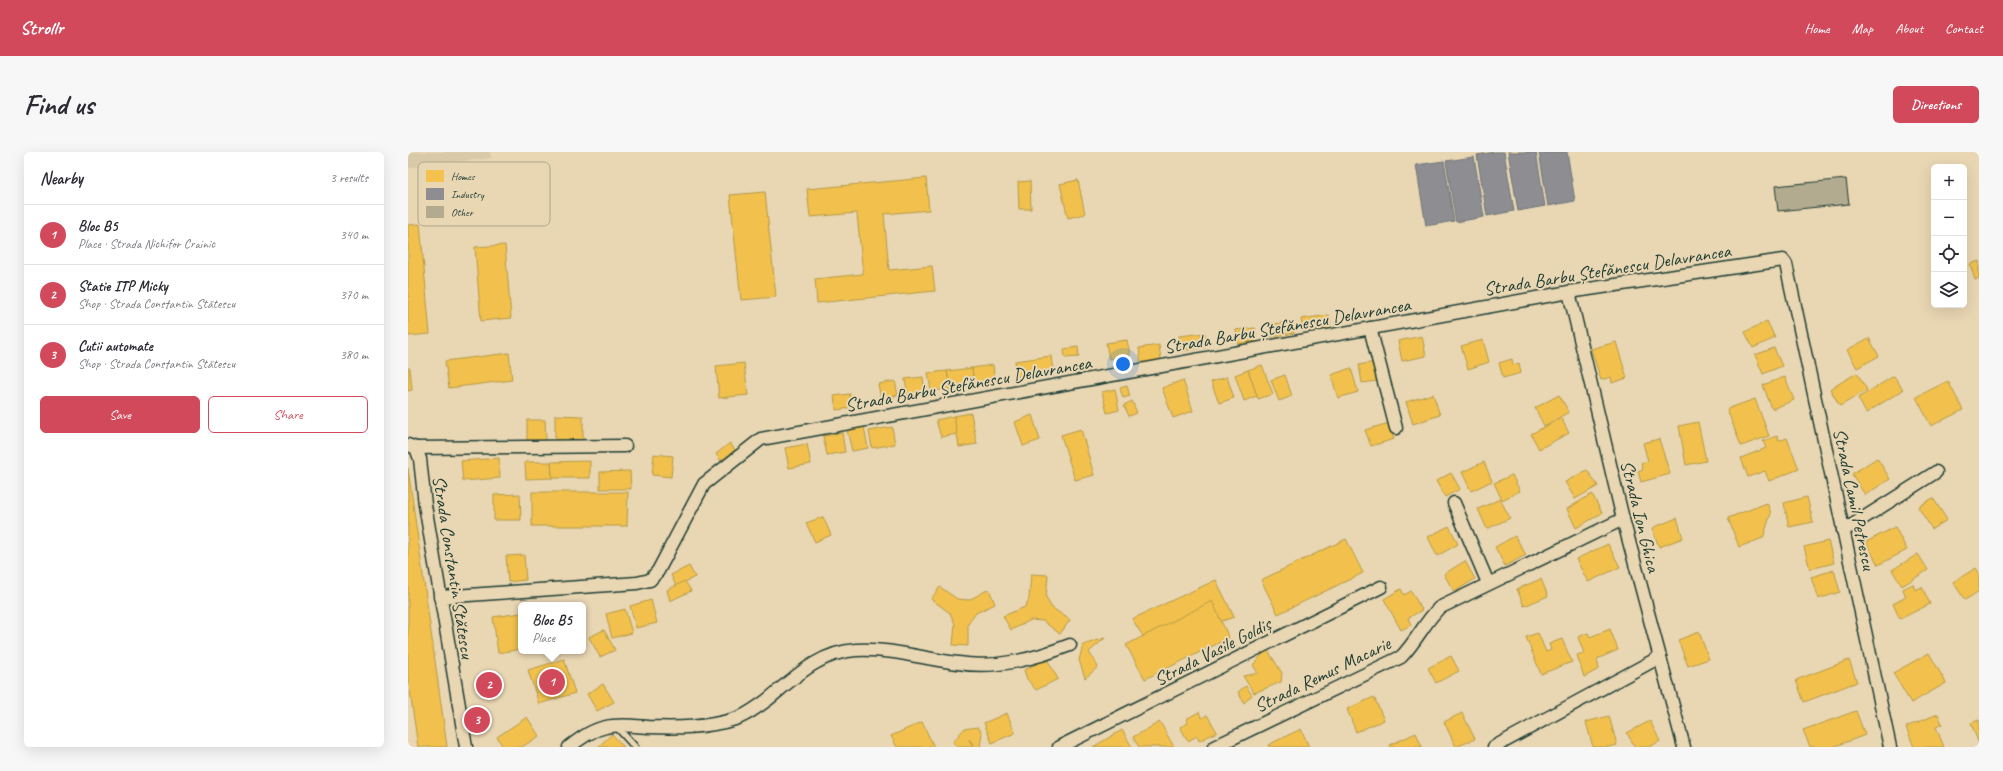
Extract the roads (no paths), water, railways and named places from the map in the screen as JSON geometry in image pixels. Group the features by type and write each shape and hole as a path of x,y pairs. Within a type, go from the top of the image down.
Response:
{"street":[{"name":"Strada Barbu Ștefănescu Delavrancea","path":"440,597 637,584 650,580 658,571 704,484 762,439 1570,292 1783,260"},
{"name":"Strada Camil Petrescu","path":"1783,260 1786,264 1890,747"},
{"name":"Strada Ion Ghica","path":"1570,292 1622,519 1684,747"},
{"path":"1370,328 1396,428"},
{"path":"412,447 625,446"},
{"name":"Strada Constantin Stătescu","path":"412,447 420,459 425,504 466,747"},
{"path":"1843,531 1936,472"},
{"path":"1454,503 1488,583"},
{"name":"Strada Remus Macarie","path":"1214,747 1401,657 1413,646 1432,615 1439,608 1622,519"},
{"name":"Strada Vasile Goldiș","path":"1059,747 1381,587"},
{"path":"569,747 585,735 606,727 679,728 709,726 736,719 757,708 801,671 827,657 856,650 899,652 959,664 999,664 1040,657 1070,645"},
{"path":"1494,747 1660,657"}],"lane":[{"path":"616,726 635,747"}],"place":[{"name":"Bloc B5","path":"552,682"},
{"name":"Statie ITP Micky","path":"489,685"},
{"name":"Cutii automate","path":"477,720"}]}
